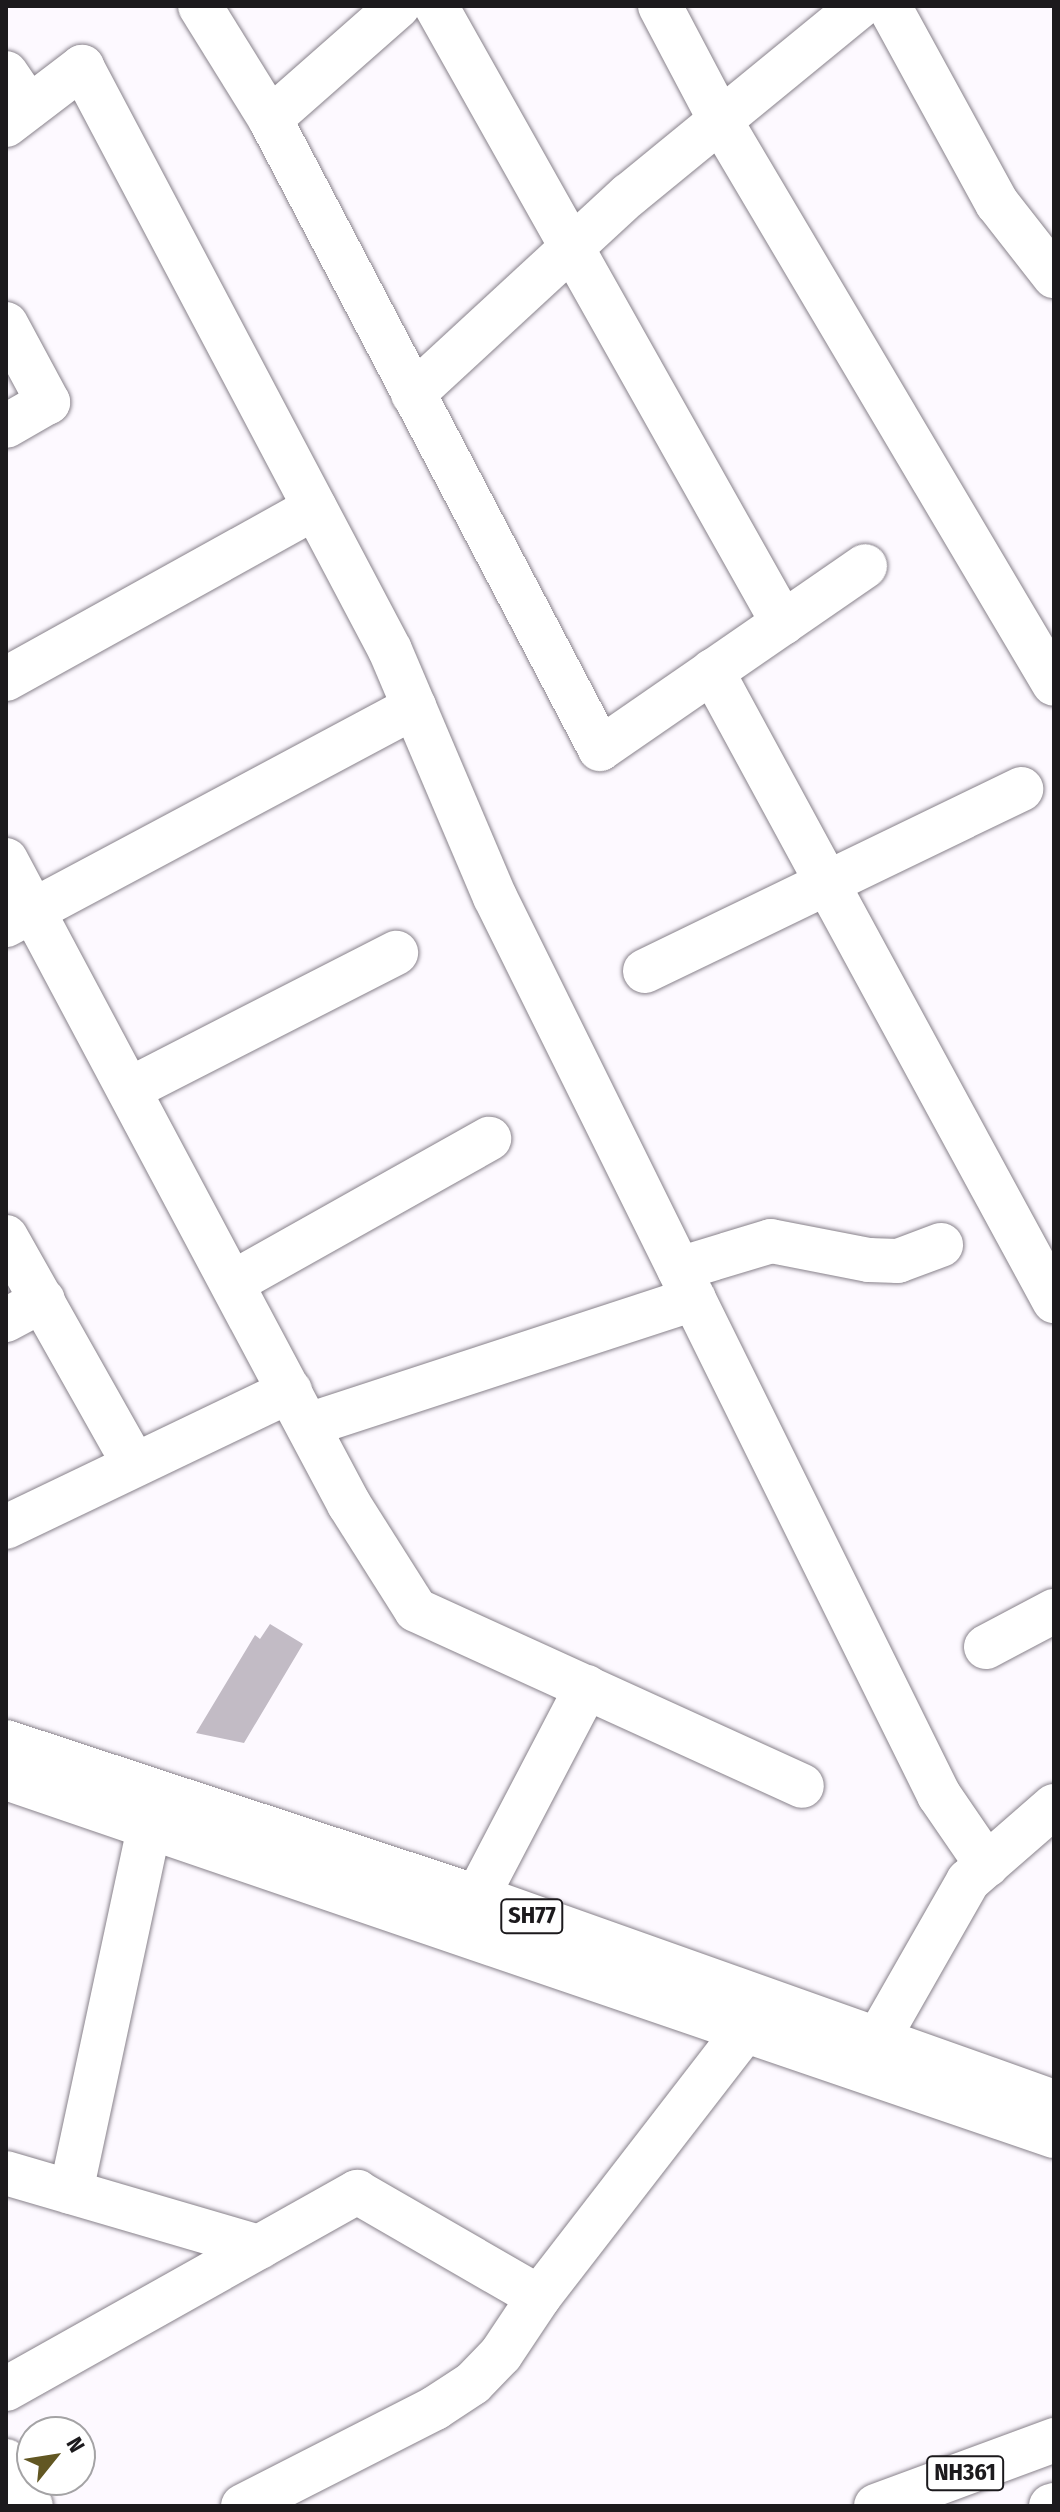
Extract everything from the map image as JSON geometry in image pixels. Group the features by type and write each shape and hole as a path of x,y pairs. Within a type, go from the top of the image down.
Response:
{"main road":[{"path":"200,6 270,119 600,749 865,566"},
{"path":"270,119 398,6"},
{"path":"436,6 783,623"},
{"path":"660,6 720,120 1054,684"},
{"path":"413,394 571,247 860,6"},
{"path":"889,6 997,203 1054,276"},
{"path":"14,102 82,67 315,508 414,707 495,897 939,1795 987,1865"},
{"path":"6,324 48,402 6,426"},
{"path":"6,679 315,508"},
{"path":"712,671 1054,1301"},
{"path":"20,918 414,707"},
{"path":"645,971 1021,789"},
{"path":"6,860 20,918 130,1089 349,1504 416,1610 802,1786"},
{"path":"130,1089 396,953"},
{"path":"232,1283 489,1139"},
{"path":"6,1237 24,1310 133,1462"},
{"path":"6,1527 133,1462 687,1284 771,1241 898,1261 941,1245"},
{"path":"986,1647 1054,1611"},
{"path":"477,1897 587,1687"},
{"name":"SH77","path":"6,1742 477,1897 1054,2102"},
{"name":"SH77","path":"6,1778 149,1829 747,2028 1054,2136"},
{"path":"878,2039 968,1881 1054,1806"},
{"path":"71,2192 149,1829"},
{"path":"243,2506 435,2408 473,2383 501,2354 539,2297 747,2028"},
{"path":"6,2173 259,2247"},
{"path":"6,2389 357,2192 539,2297"},
{"name":"NH361","path":"876,2506 1054,2440"},
{"path":"6,2461 31,2506"}],"building":[{"path":"270,1624 303,1644 244,1743 196,1733 255,1635 260,1639"}]}
